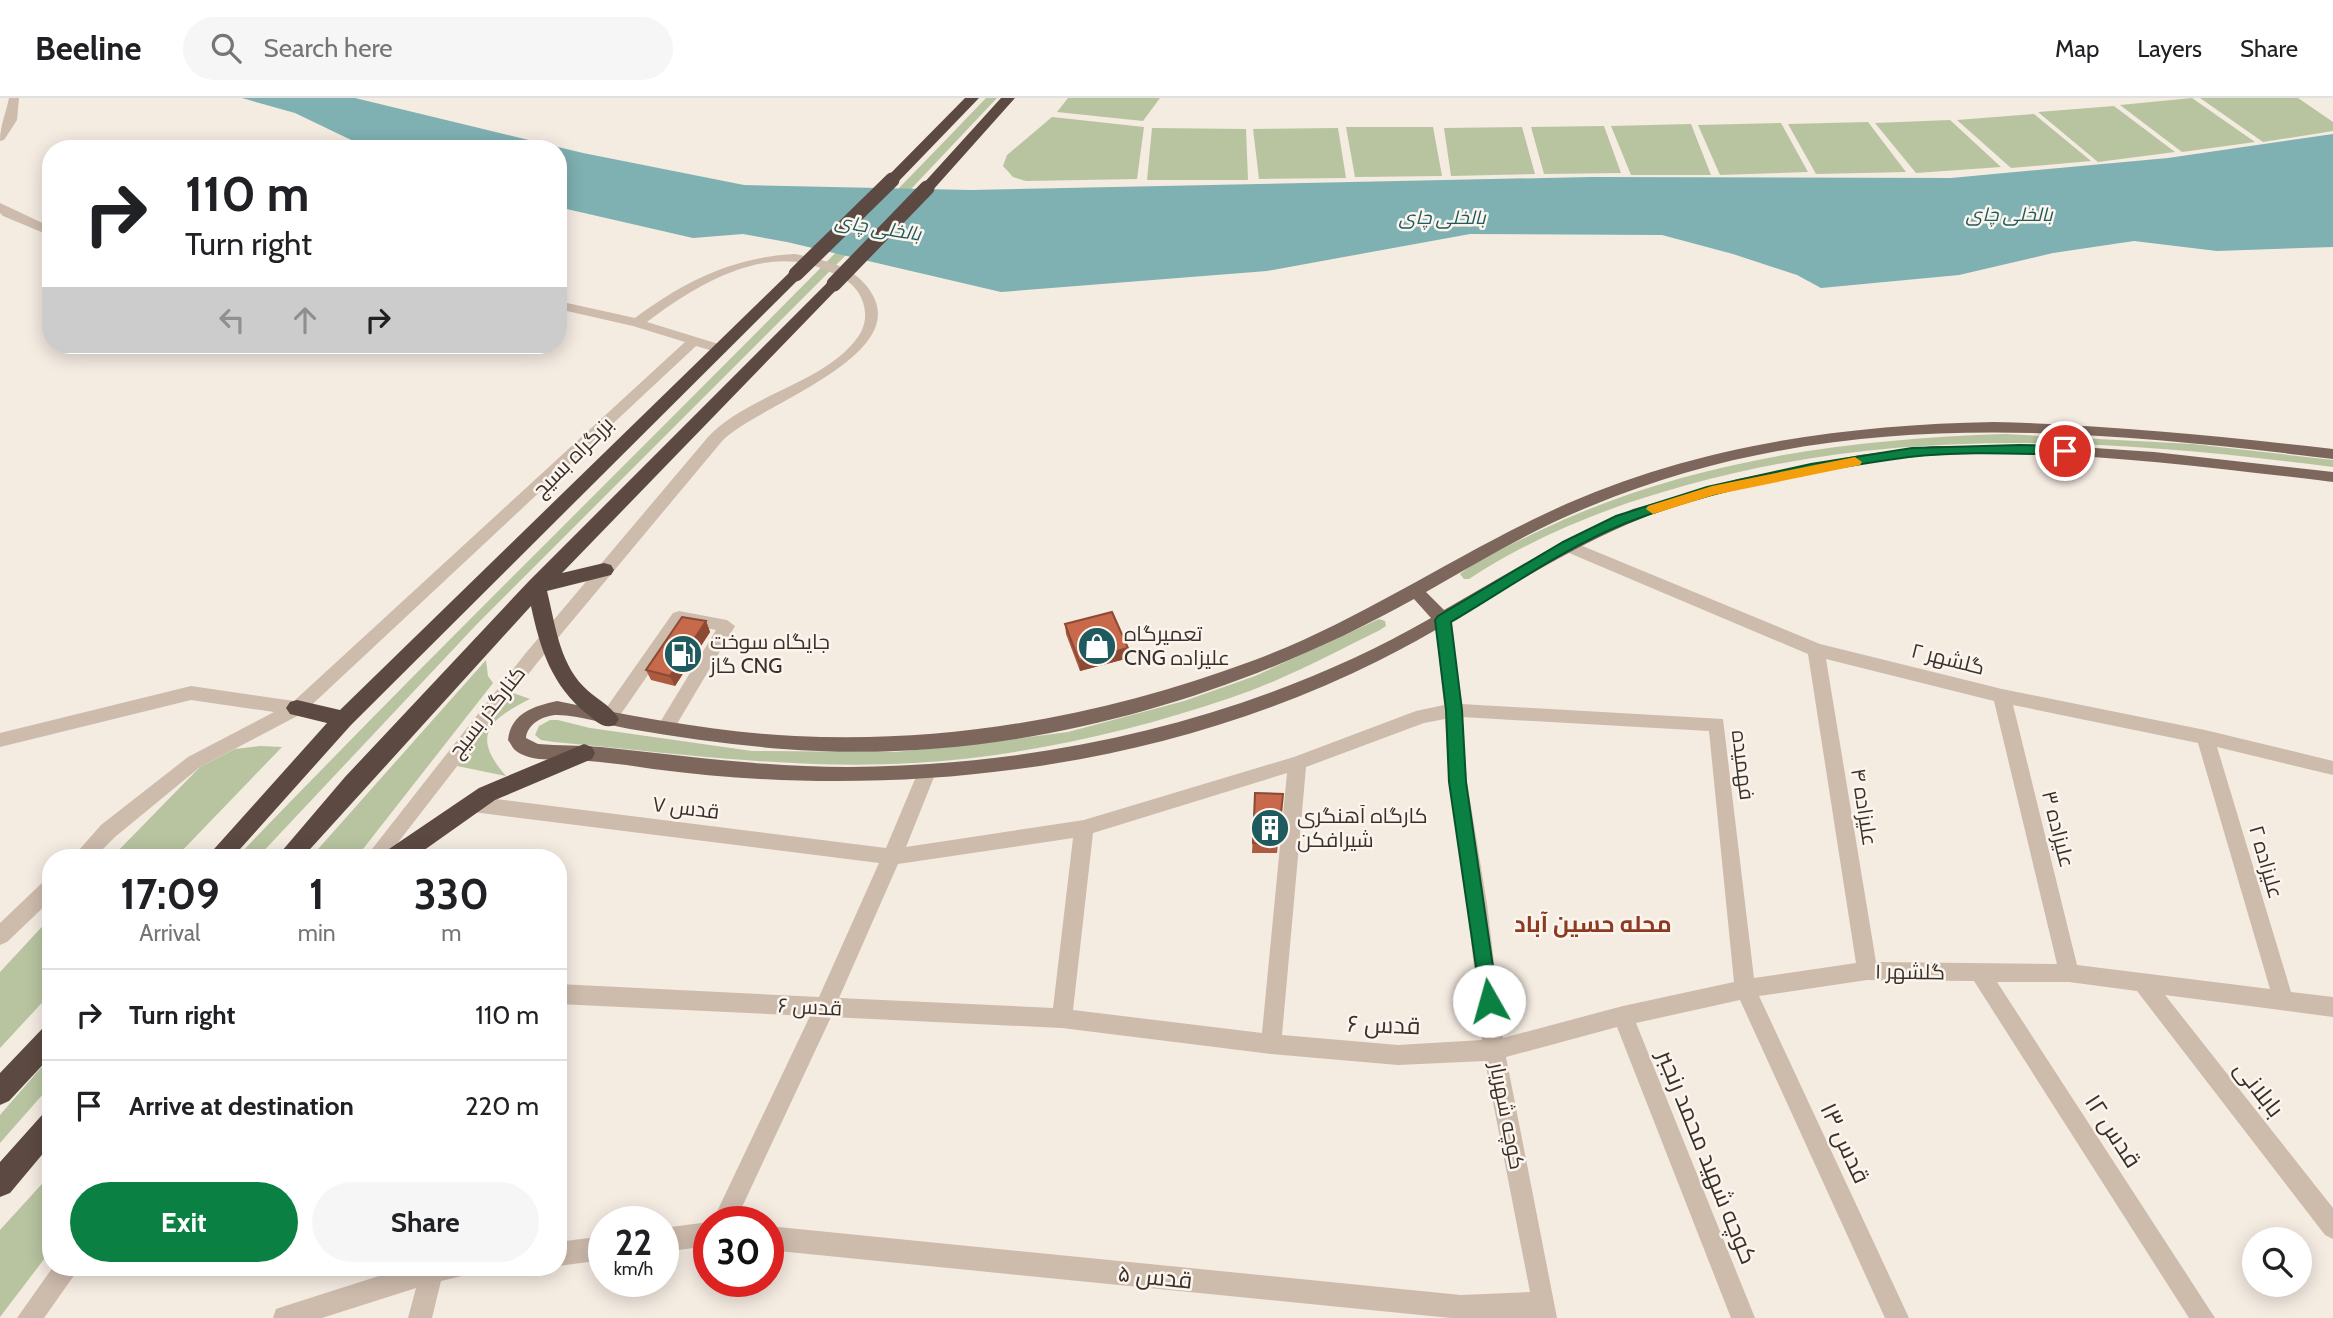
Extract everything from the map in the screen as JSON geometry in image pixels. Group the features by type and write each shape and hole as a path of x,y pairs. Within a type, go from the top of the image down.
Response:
{"highway":[{"name":"بزرگراه بسیج","path":"225,849 344,719 972,98"},
{"path":"295,849 400,730 536,586 928,188 1009,98"},
{"path":"536,586 604,570"},
{"path":"536,586 561,671 575,690 608,719"},
{"path":"297,708 344,719"},
{"path":"407,849 487,794 584,753"},
{"path":"0,1092 42,1047"},
{"path":"0,1183 42,1135"}],"main road":[{"path":"2333,454 2120,431 2002,427 1898,430 1788,442 1695,465 1599,498 1524,530 1324,638 1196,689 1105,714 1018,730 913,744 799,744 696,735 557,708 534,714 519,727 517,740 528,750 584,753 793,775 927,772 1113,745 1220,716 1296,691 1367,660 1443,620 1568,546 1620,520 1712,491 1811,469 1912,452 2020,449 2132,454 2333,477"},
{"path":"1415,590 1443,620"}],"street":[{"path":"0,138 11,120 14,98"},
{"path":"0,207 7,214 42,228"},
{"name":"کنارگذر بسیج","path":"381,849 548,634 722,432 841,360 861,341 872,320 868,300 859,283 823,262 797,258 766,260 728,269 666,300 637,323"},
{"path":"567,307 637,323 720,348"},
{"path":"90,849 108,831 194,762 297,708 694,341"},
{"name":"گلشهر ۲","path":"1568,546 1815,650 2002,696 2205,737 2331,772"},
{"path":"608,719 680,617 727,625 665,729"},
{"name":"کوچه شهریار","path":"1443,620 1454,710 1458,782 1477,904 1494,1050 1543,1313"},
{"name":"علیزاده ۴","path":"1815,650 1867,971"},
{"path":"0,740 191,693 297,708"},
{"name":"علیزاده ۳","path":"2002,696 2069,973"},
{"name":"قدس ۷","path":"472,804 893,857 1084,828 1297,763 1422,716 1454,710"},
{"name":"فهمیده","path":"1454,710 1717,724 1745,989"},
{"name":"علیزاده ۲","path":"2205,737 2283,1000"},
{"path":"1272,1044 1297,763"},
{"path":"731,1206 825,1008 893,857 927,772"},
{"path":"1062,1018 1084,828"},
{"path":"0,936 42,896"},
{"name":"گلشهر ۱","path":"1494,1050 1623,1016 1745,989 1867,971 2069,973 2333,1007"},
{"name":"قدس ۱۲","path":"1979,972 2203,1318"},
{"name":"بابلانی","path":"2143,983 2333,1227"},
{"name":"قدس ۱۳","path":"1745,989 1897,1318"},
{"name":"قدس ۶","path":"567,994 1062,1018 1272,1044 1398,1055 1494,1050"},
{"name":"کوچه شهید محمد رنجبر","path":"1623,1016 1743,1318"},
{"name":"قدس ۵","path":"784,1240 1466,1313 1543,1313"},
{"path":"567,1253 588,1250"},
{"path":"29,1318 61,1276"},
{"path":"285,1318 414,1276"},
{"path":"420,1318 430,1276"}],"green space":[{"path":"986,98 997,98 894,207 477,624 266,849 245,849 423,667"},
{"path":"1068,98 1160,98 1143,121 1057,112"},
{"path":"2192,98 2255,142 2182,152 2120,105"},
{"path":"2200,98 2298,98 2333,122 2333,131 2263,142"},
{"path":"2114,106 2175,152 2098,162 2038,112"},
{"path":"2034,114 2091,161 2011,168 1957,120"},
{"path":"1052,117 1144,127 1137,179 1026,181 1013,177 1003,166 1007,155"},
{"path":"1950,120 2001,167 1916,173 1875,123"},
{"path":"1868,122 1906,172 1816,174 1788,124"},
{"path":"1781,123 1808,172 1720,175 1698,125"},
{"path":"1691,124 1711,175 1631,175 1611,126"},
{"path":"1604,126 1621,173 1544,174 1531,127"},
{"path":"1346,127 1433,127 1442,176 1355,177"},
{"path":"1522,127 1535,174 1451,176 1444,128"},
{"path":"1152,128 1246,129 1248,180 1147,180"},
{"path":"1338,128 1346,178 1259,179 1253,129"},
{"path":"2005,434 2193,444 2333,460 2333,467 2251,457 2089,445 2008,443 1848,453 1768,466 1658,493 1547,535 1469,579 1464,579 1460,574 1498,551 1594,507 1708,471 1826,448 1885,441"},
{"path":"1379,619 1385,621 1386,626 1380,630 1306,667 1249,691 1114,732 994,755 914,763 824,764 554,742 541,740 535,735 539,726 550,720 558,720 590,728 752,751 895,752 1068,732 1184,701 1255,676"},
{"path":"486,660 488,676 493,683 363,849 318,849"},
{"path":"513,693 530,699 495,722 489,730 487,740 495,762 506,776 457,766"},
{"path":"282,747 184,849 120,849 200,767 235,749"},
{"path":"42,927 42,1003 0,1048 0,972"},
{"path":"42,1066 42,1095 0,1143 0,1115"},
{"path":"42,1184 42,1262 0,1317 0,1230"}],"water":[{"path":"242,98 355,98 529,140 351,140 295,113"},
{"name":"بالخلی چای","path":"2333,134 2333,247 2217,251 2134,241 2053,253 1959,275 1821,288 1797,275 1662,235 1470,234 1267,271 1001,292 743,234 693,238 567,209 567,149 744,185 971,190 1591,177 1951,178 2168,158"}],"building":[{"name":"تعمیرگاه CNG علیزاده","path":"1112,612 1128,648 1079,661 1065,624"},
{"path":"682,617 706,621 670,676 646,670"},
{"name":"کارگاه آهنگری شیرافکن","path":"1255,793 1283,794 1278,844 1253,843"}],"slow traffic":[{"path":"1653,509 1712,491 1855,462"}],"place":[{"name":"تعمیرگاه CNG علیزاده","path":"1097,646"},
{"name":"جایگاه سوخت گاز CNG","path":"683,654"},
{"name":"کارگاه آهنگری شیرافکن","path":"1270,828"}],"district":[{"name":"محله حسین آباد","path":"1593,924"}],"route":[{"path":"1489,1001 1458,782 1454,710 1443,620 1568,546 1620,520 1712,491 1811,469 1912,452 2020,449 2065,451"}]}
